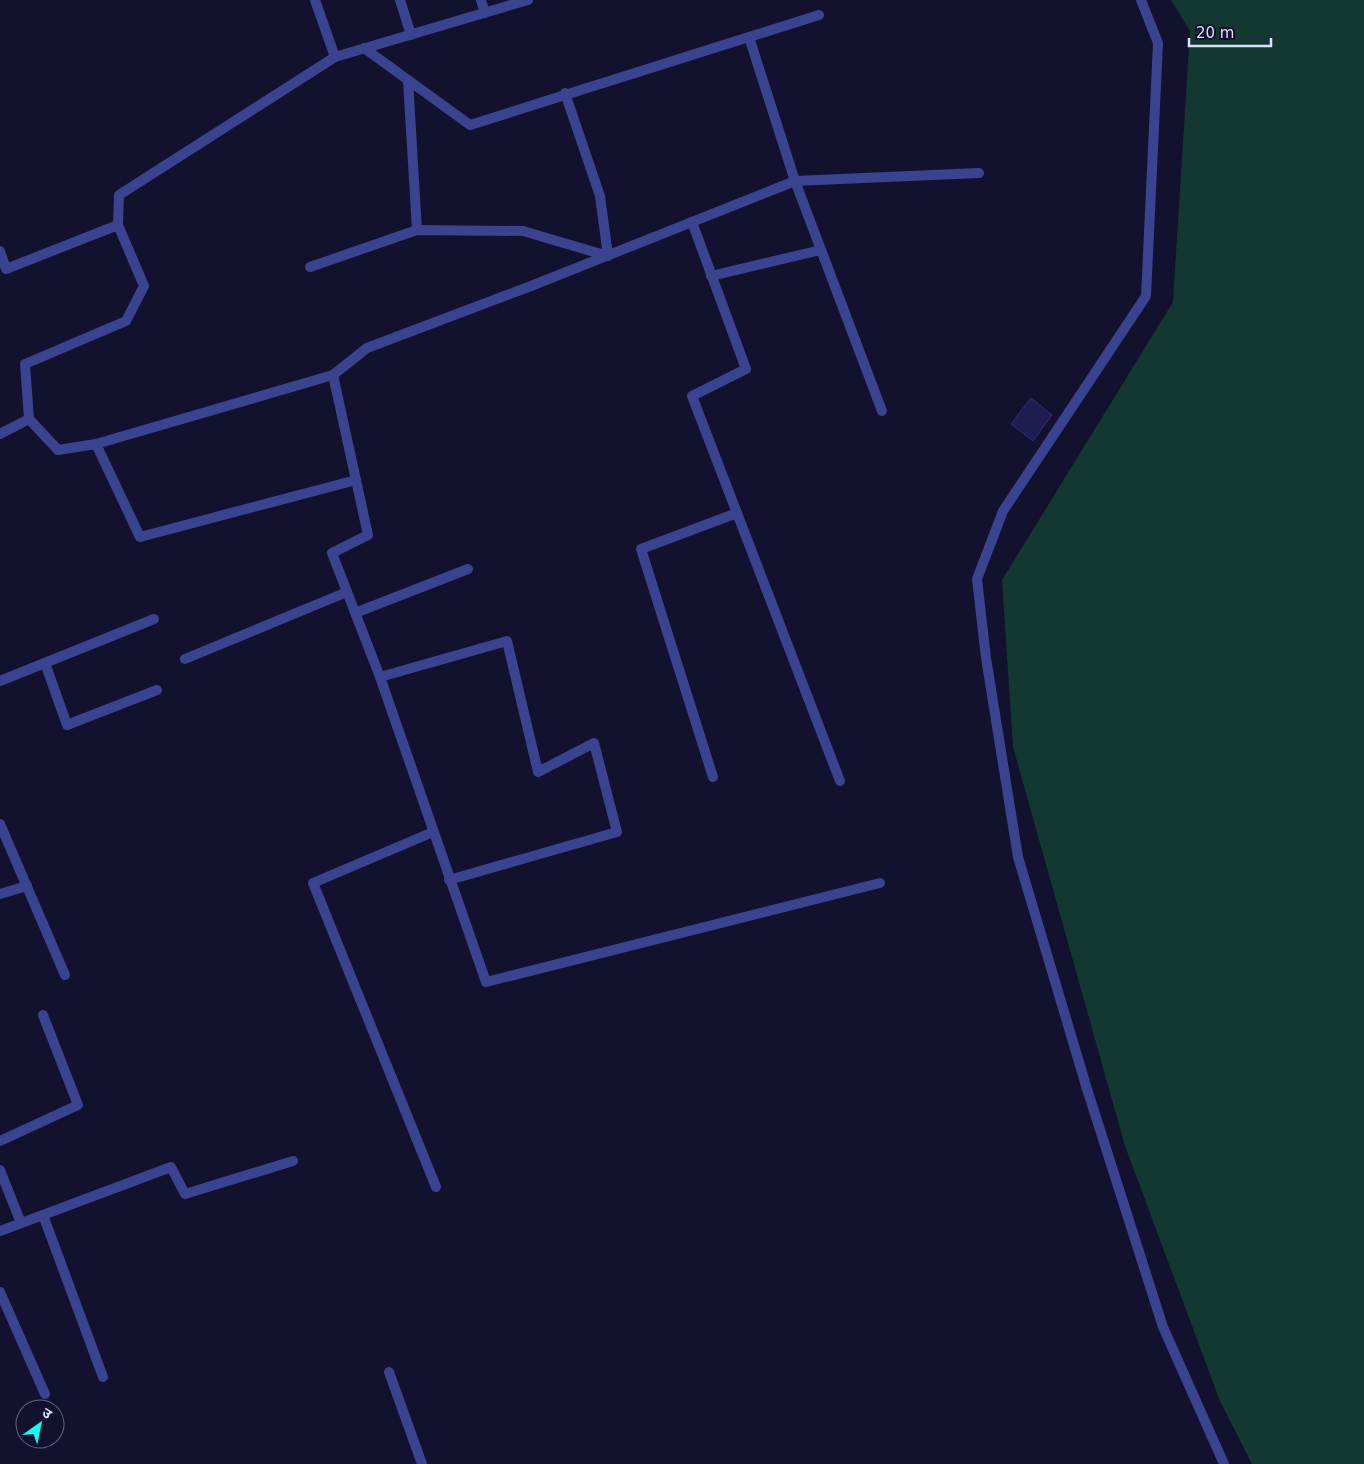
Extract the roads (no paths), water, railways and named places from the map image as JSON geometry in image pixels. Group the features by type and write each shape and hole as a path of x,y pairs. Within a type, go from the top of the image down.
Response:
{"street":[{"path":"315,0 335,57"},
{"path":"400,0 411,35"},
{"path":"481,0 485,13"},
{"path":"528,0 335,57 120,195 118,225 144,286 126,321 25,364 29,418 58,450 96,444 333,375 367,348 608,256 795,180 979,173"},
{"path":"1141,0 1158,43 1146,296 1003,511 976,579 986,658 1018,857 1087,1088 1163,1327 1224,1464"},
{"path":"364,48 470,125 565,93 819,15"},
{"path":"749,37 795,180 882,411"},
{"path":"408,80 417,230"},
{"path":"565,93 600,196 608,256"},
{"path":"692,222 746,369 692,396 840,781"},
{"path":"0,251 6,269 118,225"},
{"path":"310,267 417,230 523,232 608,256"},
{"path":"711,276 821,250"},
{"path":"333,375 368,535 332,553 380,677 486,982 880,883"},
{"path":"0,434 29,418"},
{"path":"96,444 140,537 356,480"},
{"path":"713,777 641,549 737,513"},
{"path":"355,613 468,569"},
{"path":"185,660 347,592"},
{"path":"0,681 154,619"},
{"path":"380,677 507,641 538,772 594,743 617,832 449,880"},
{"path":"45,662 67,725 157,690"},
{"path":"0,824 65,976"},
{"path":"433,832 313,883 436,1187"},
{"path":"0,894 27,886"},
{"path":"0,1142 78,1105 43,1015"},
{"path":"0,1231 171,1167 185,1194 293,1161"},
{"path":"0,1170 21,1223"},
{"path":"43,1215 103,1376"},
{"path":"0,1292 45,1394"},
{"path":"389,1372 422,1464"}]}
